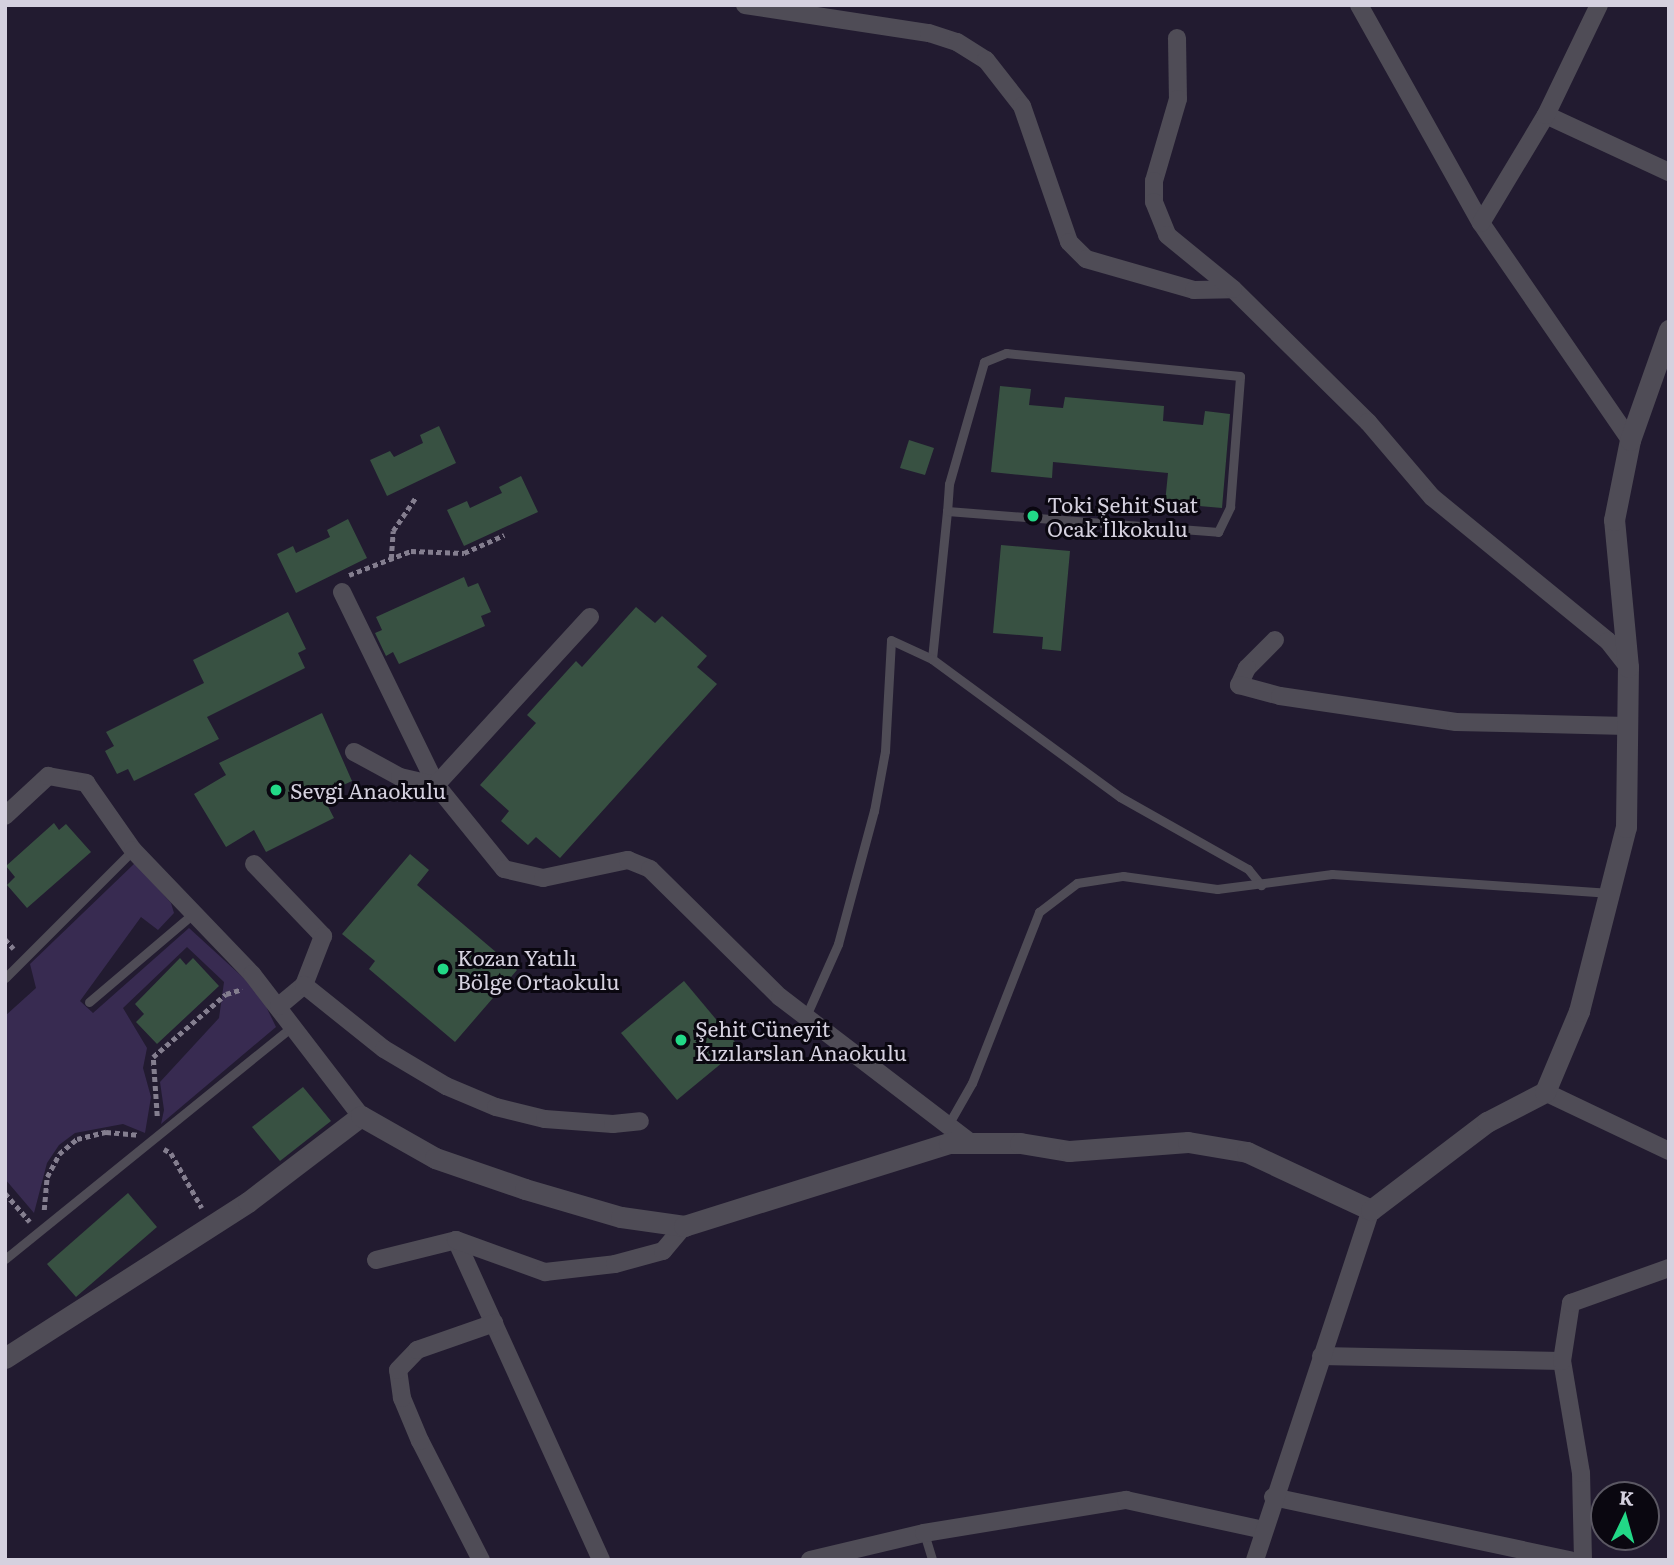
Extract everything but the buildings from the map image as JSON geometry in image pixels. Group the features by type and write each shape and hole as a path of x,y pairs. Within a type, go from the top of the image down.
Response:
{"street":[{"path":"745,5 929,33 957,42 986,61 1022,106 1069,243 1086,259 1194,290 1233,289"},
{"path":"1481,223 1546,115 1599,5"},
{"path":"1369,9 1481,223 1630,440"},
{"path":"1177,38 1178,99 1154,181 1154,202 1167,235 1233,289 1368,422 1432,497 1608,641 1628,667"},
{"path":"1546,115 1669,173"},
{"path":"1255,1560 1273,1497 1371,1210 1487,1122 1545,1092 1579,1011 1612,894 1626,827 1628,667 1614,520 1630,440 1669,330"},
{"path":"342,592 436,785 504,869 543,878 628,860 649,869 739,960 806,1016 971,1143"},
{"path":"436,785 590,617"},
{"path":"1275,640 1247,668 1240,685 1280,696 1456,722 1628,726"},
{"path":"354,752 400,777 436,785"},
{"path":"5,816 48,776 86,783 132,850 279,1006 361,1116 435,1158 525,1189 621,1217 684,1226 950,1143 1020,1143 1069,1151 1188,1142 1247,1152 1371,1210"},
{"path":"254,864 323,936 304,985 279,1006"},
{"path":"304,985 384,1049 446,1086 496,1107 545,1119 613,1124 640,1121"},
{"path":"1545,1092 1669,1151"},
{"path":"5,1358 248,1202 361,1116"},
{"path":"376,1260 456,1240 545,1272 615,1265 663,1251 684,1226"},
{"path":"456,1240 601,1560"},
{"path":"1583,1560 1581,1473 1562,1361 1571,1303 1669,1268"},
{"path":"481,1560 420,1441 402,1398 398,1370 417,1350 494,1322"},
{"path":"1321,1356 1562,1361"},
{"path":"1273,1497 1570,1560"},
{"path":"810,1560 925,1533 1126,1500 1264,1530"}],"lane":[{"path":"932,659 949,484 984,362 1006,353 1240,376 1230,507 1218,532 947,511"},
{"path":"806,1016 838,944 874,811 885,751 891,640 932,659 1120,797 1248,869 1261,885"},
{"path":"5,978 132,850"},
{"path":"948,1125 972,1083 1039,912 1050,900 1077,883 1107,877 1195,889 1261,885 1332,874 1387,875 1612,894"},
{"path":"89,1002 194,913"},
{"path":"5,1259 41,1234 295,1025"},
{"path":"925,1533 932,1560"}],"path":[{"path":"391,559 393,531 416,497"},
{"path":"342,592 346,575 411,551 464,553 504,534"},
{"path":"153,1142 159,1107 152,1079 153,1057 226,994 259,983"},
{"path":"5,1193 41,1234"}],"shaded area":[{"path":"135,863 171,903 174,913 158,930 141,917 80,1001 93,1013 189,928 259,992 276,1027 161,1124 164,1110 160,1082 219,1018 224,982 187,947 123,1008 147,1048 143,1068 151,1097 145,1133 123,1124 75,1133 59,1145 47,1163 34,1213 5,1179 5,1016 36,988 30,964"}],"place":[{"name":"Toki Şehit Suat Ocak İlkokulu","path":"1033,516"},
{"name":"Sevgi Anaokulu","path":"276,790"},
{"name":"Kozan Yatılı Bölge Ortaokulu","path":"443,969"},
{"name":"Şehit Cüneyit Kızılarslan Anaokulu","path":"681,1040"}]}
